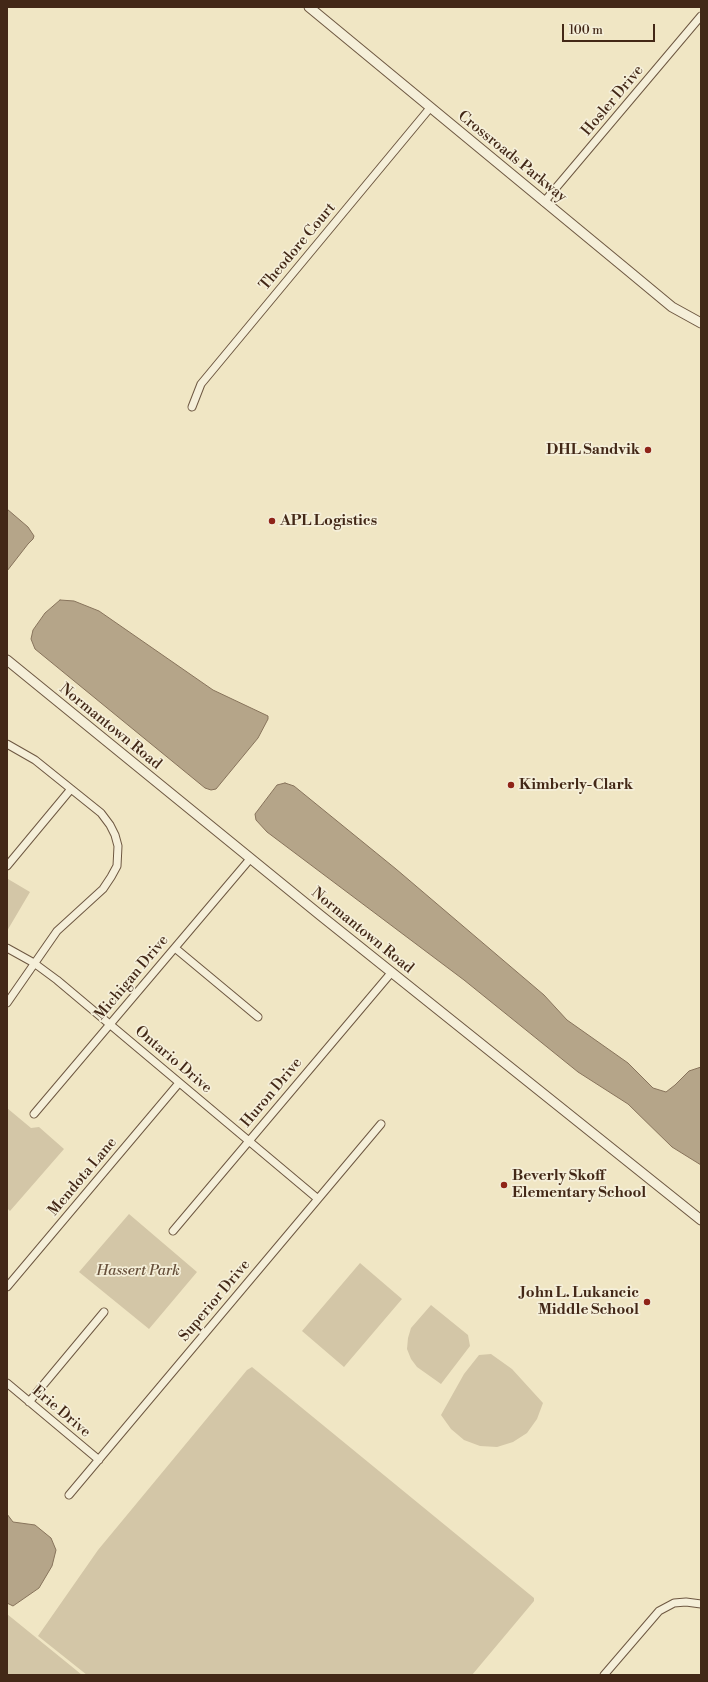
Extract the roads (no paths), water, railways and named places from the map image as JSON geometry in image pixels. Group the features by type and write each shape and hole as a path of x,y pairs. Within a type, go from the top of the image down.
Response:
{"street":[{"name":"Crossroads Parkway","path":"309,7 672,307 701,323"},
{"name":"Hosler Drive","path":"544,202 701,16"},
{"name":"Theodore Court","path":"192,407 201,384 430,108"},
{"name":"Normantown Road","path":"7,660 391,973 701,1220"},
{"path":"7,744 35,760 100,813 110,825 118,846 116,866 103,889 57,931 7,1003"},
{"path":"7,866 9,857 71,789"},
{"name":"Michigan Drive","path":"34,1114 250,859"},
{"name":"Ontario Drive","path":"7,948 34,963 57,980 318,1199"},
{"path":"175,948 258,1018"},
{"name":"Huron Drive","path":"173,1230 391,973"},
{"name":"Mendota Lane","path":"7,1287 179,1083"},
{"name":"Superior Drive","path":"69,1495 381,1124"},
{"path":"29,1402 104,1312"},
{"name":"Erie Drive","path":"7,1383 99,1460"},
{"path":"604,1675 659,1611 674,1603 686,1602 701,1604"}],"place":[{"name":"DHL Sandvik","path":"648,450"},
{"name":"APL Logistics","path":"272,521"},
{"name":"Kimberly-Clark","path":"511,785"},
{"name":"Beverly Skoff Elementary School","path":"504,1185"},
{"name":"John L. Lukancic Middle School","path":"647,1302"}],"park label":[{"name":"Hassert Park","path":"138,1271"}]}
